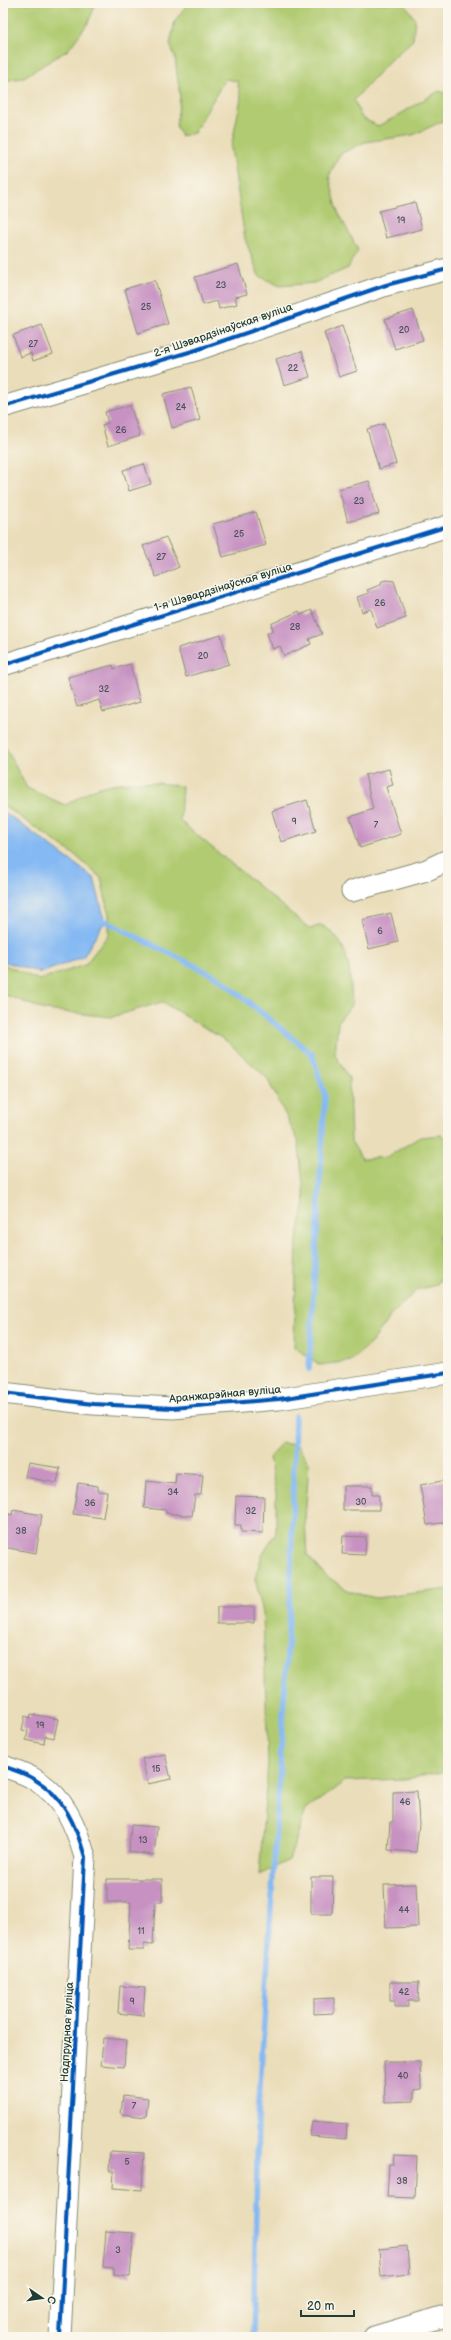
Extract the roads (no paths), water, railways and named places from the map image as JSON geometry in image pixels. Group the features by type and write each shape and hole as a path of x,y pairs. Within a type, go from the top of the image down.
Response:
{"street":[{"name":"2-я Шэвардзінаўская вуліца","path":"3,407 196,350 386,285 448,269"},
{"name":"1-я Шэвардзінаўская вуліца","path":"3,665 448,526"},
{"path":"352,891 427,870 448,860"},
{"name":"Аранжарэйная вуліца","path":"3,1393 93,1404 173,1408 279,1399 448,1373"},
{"name":"Надпрудная вуліца","path":"3,1766 35,1779 63,1803 77,1830 85,1857 60,2337"},
{"path":"374,2337 448,2315"}],"water":[{"path":"3,811 94,878 105,921 83,957 41,973 3,961"}],"waterway":[{"path":"105,921 219,978 312,1054 325,1095 309,1369"},
{"path":"253,2337 258,2119 290,1604 295,1416"}]}
